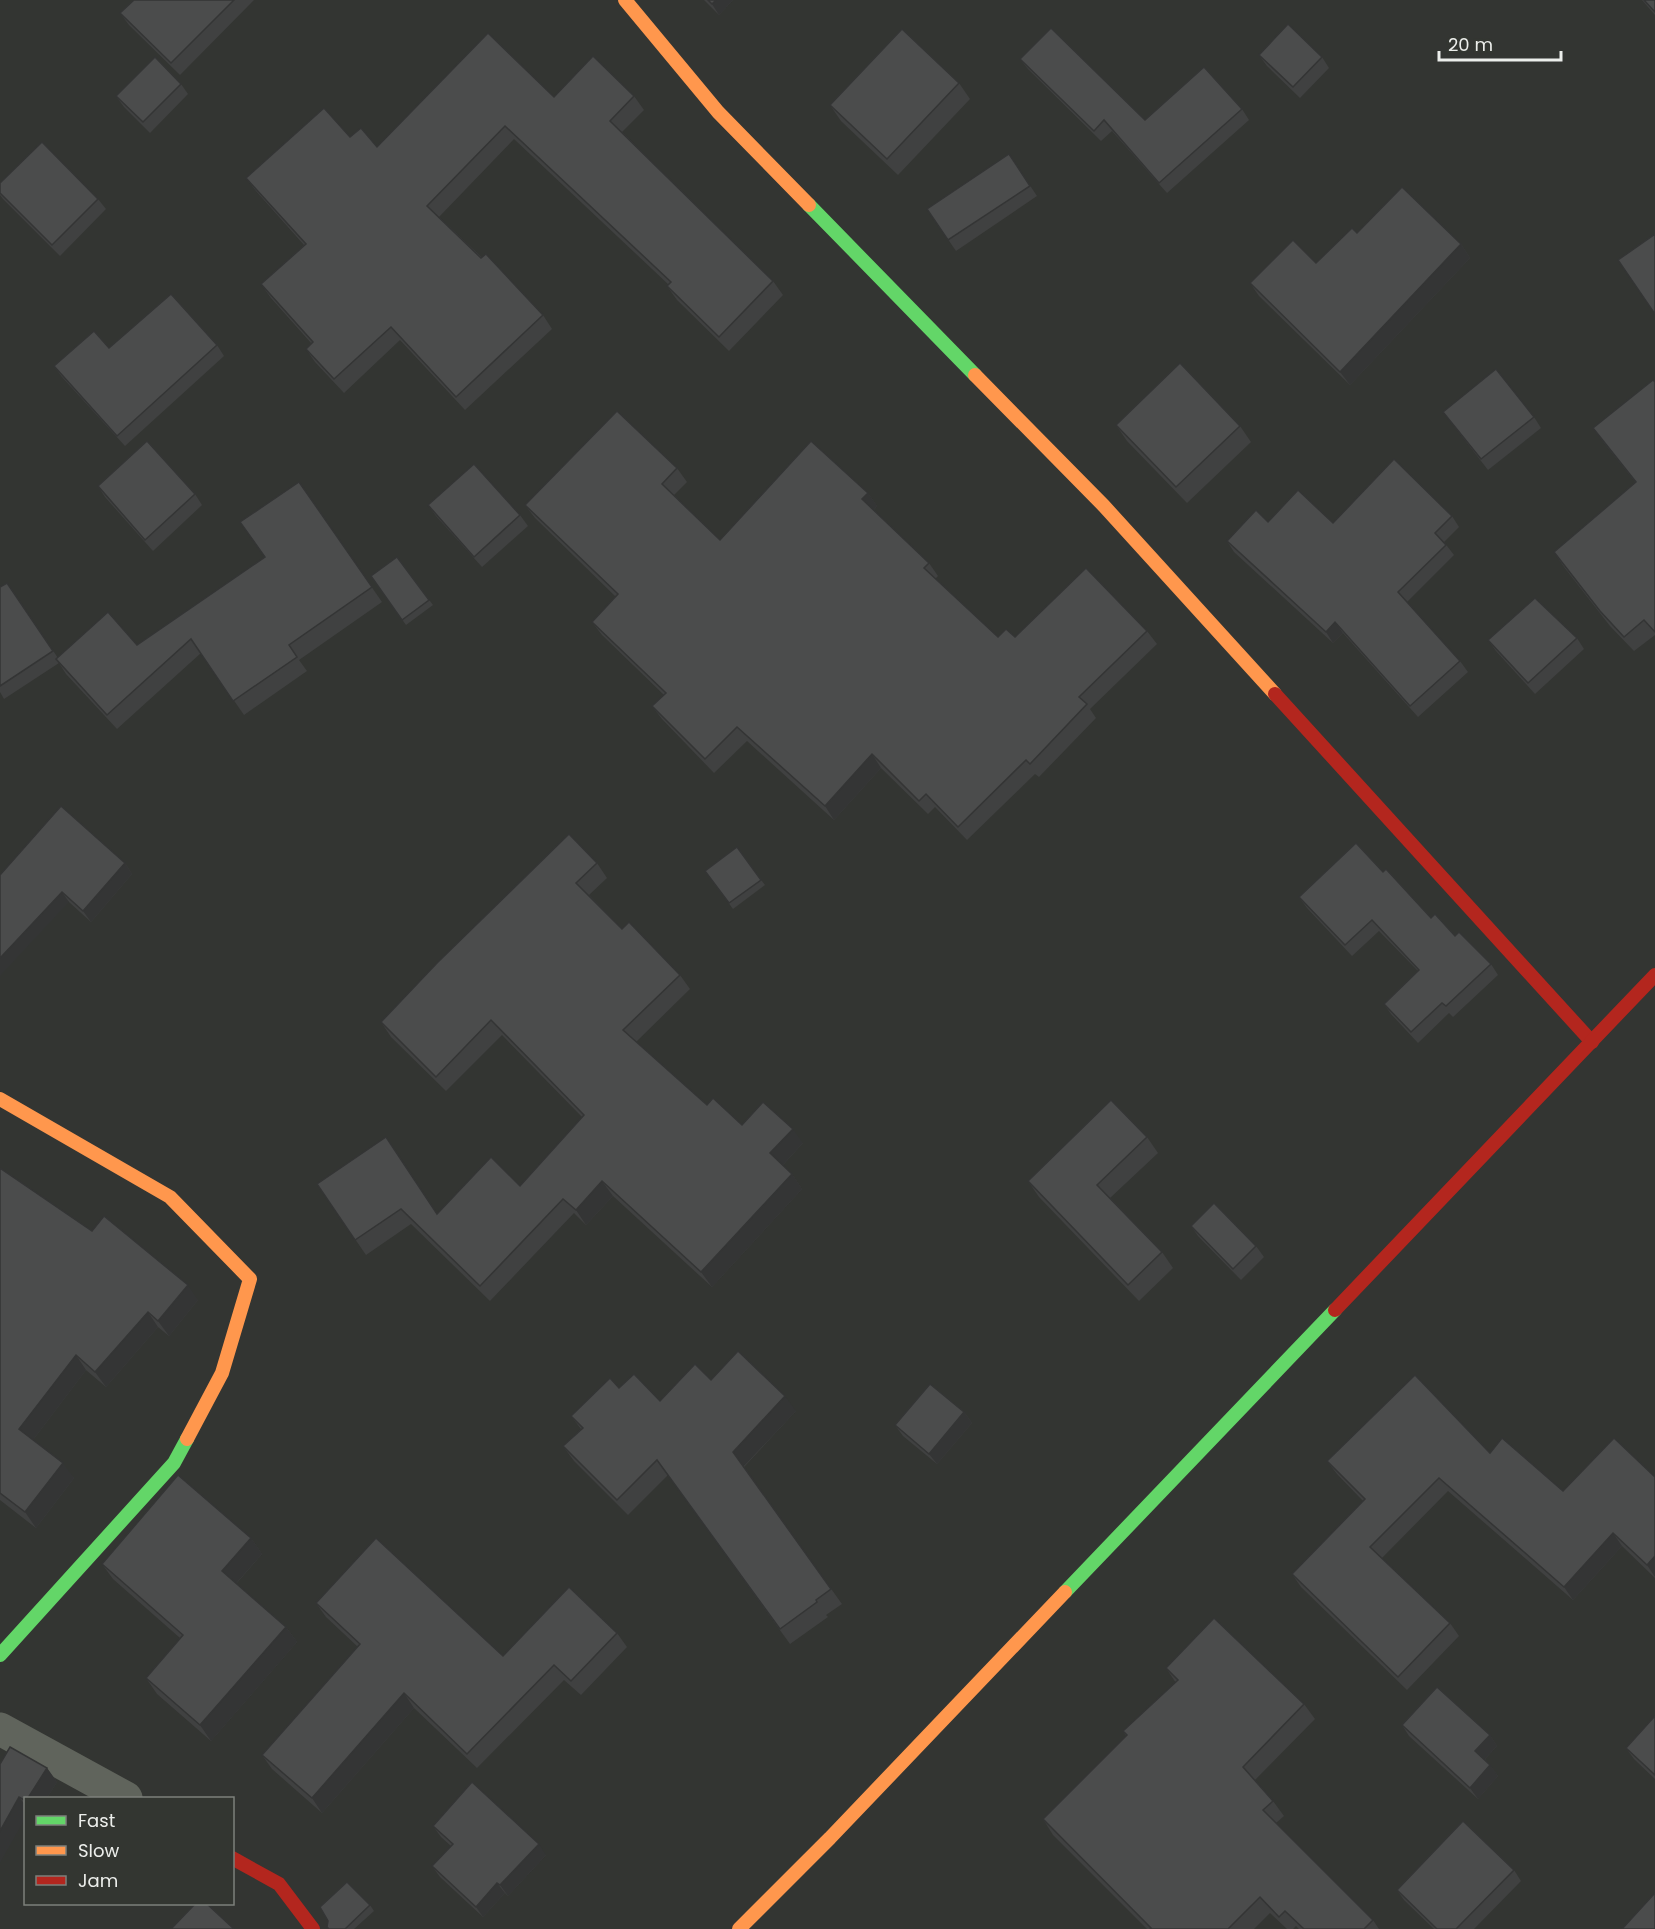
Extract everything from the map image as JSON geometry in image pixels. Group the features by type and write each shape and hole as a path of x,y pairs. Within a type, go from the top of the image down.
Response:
{"street":[{"path":"625,0 718,112 1104,506 1592,1042"},
{"path":"739,1929 830,1838 1655,975"},
{"path":"0,1099 170,1197 250,1279 222,1372 174,1463 0,1655"},
{"path":"0,1729 124,1797"},
{"path":"234,1859 279,1884 313,1929"}],"building":[{"path":"134,0 234,0 171,63 120,13"},
{"path":"1644,0 1655,0 1655,12"},
{"path":"1288,24 1322,57 1293,87 1259,55"},
{"path":"1051,28 1145,120 1204,67 1242,109 1159,183 1104,120 1094,131 1020,59"},
{"path":"902,29 959,83 887,159 830,105"},
{"path":"488,33 554,97 593,56 634,96 610,121 773,281 719,337 667,286 671,282 505,126 427,206 481,258 486,254 543,315 456,397 391,327 334,379 306,349 313,342 261,284 306,244 246,178 324,108 350,137 361,128 377,147"},
{"path":"155,57 181,84 143,122 116,96"},
{"path":"42,142 98,199 52,245 0,193 0,183"},
{"path":"1009,154 1030,186 948,240 927,209"},
{"path":"1402,187 1461,244 1340,372 1250,283 1293,240 1316,263 1352,228 1357,233"},
{"path":"1655,234 1655,314 1618,260"},
{"path":"171,294 217,345 117,436 54,366 94,331 109,348"},
{"path":"1180,363 1240,426 1176,487 1116,425"},
{"path":"1496,369 1534,417 1481,459 1443,412"},
{"path":"1653,380 1655,382 1655,632 1644,620 1624,637 1600,611 1554,552 1636,482 1593,428"},
{"path":"617,411 677,468 662,484 720,540 811,441 868,493 862,499 929,563 924,568 998,637 1006,629 1015,637 1086,568 1147,631 1079,697 1087,704 1030,764 1026,760 958,827 926,794 919,801 872,754 825,806 737,727 705,759 652,706 666,693 592,622 618,594 525,505"},
{"path":"147,441 195,494 145,540 98,486"},
{"path":"1394,459 1452,516 1435,533 1446,545 1398,592 1460,661 1410,706 1335,622 1326,632 1227,541 1256,510 1268,522 1298,490 1333,523"},
{"path":"474,464 520,515 474,557 428,505"},
{"path":"299,482 372,587 289,645 297,657 233,701 191,639 107,715 56,659 108,612 137,645 265,557 240,522"},
{"path":"397,557 429,600 402,620 371,576"},
{"path":"7,583 53,651 0,686 0,587"},
{"path":"1535,598 1577,638 1528,683 1488,640"},
{"path":"61,806 125,863 83,911 62,892 0,958 0,875"},
{"path":"569,834 597,863 576,883 622,929 629,922 680,975 623,1030 707,1105 713,1098 742,1125 763,1102 793,1129 770,1153 792,1174 701,1272 602,1181 576,1210 563,1199 480,1286 401,1209 355,1240 317,1184 386,1137 437,1214 491,1157 520,1186 584,1115 491,1020 436,1077 381,1022 437,963"},
{"path":"1356,843 1383,872 1386,869 1431,918 1435,914 1455,936 1459,932 1491,964 1446,1006 1442,1003 1411,1032 1384,1004 1419,970 1372,920 1345,945 1299,897"},
{"path":"737,847 761,880 729,903 705,871"},
{"path":"1111,1100 1147,1137 1097,1185 1162,1252 1128,1285 1028,1181"},
{"path":"0,1168 92,1231 104,1216 188,1285 158,1321 148,1312 95,1372 76,1355 19,1429 63,1463 25,1512 0,1493"},
{"path":"1214,1203 1256,1246 1233,1269 1191,1226"},
{"path":"738,1351 785,1396 733,1452 831,1589 780,1629 657,1460 617,1500 563,1446 583,1428 571,1416 610,1378 619,1388 634,1374 660,1401 695,1364 711,1380"},
{"path":"1415,1375 1490,1453 1502,1438 1563,1491 1614,1438 1655,1477 1655,1556 1647,1565 1613,1533 1564,1587 1439,1478 1370,1547 1450,1623 1398,1677 1292,1574 1365,1499 1327,1461"},
{"path":"930,1384 964,1412 929,1454 895,1425"},
{"path":"178,1475 251,1538 222,1571 286,1627 200,1725 146,1678 183,1635 102,1564"},
{"path":"376,1538 503,1656 569,1587 617,1633 571,1681 554,1665 467,1754 404,1693 312,1798 262,1755 360,1644 316,1603"},
{"path":"1214,1618 1304,1704 1243,1767 1273,1801 1263,1810 1373,1920 1364,1929 1304,1929 1285,1911 1279,1917 1260,1897 1228,1929 1150,1929 1043,1819 1127,1735 1123,1731 1178,1680 1166,1668"},
{"path":"1437,1687 1490,1735 1475,1751 1490,1765 1470,1788 1402,1725"},
{"path":"1655,1716 1655,1775 1626,1748"},
{"path":"10,1747 47,1768 29,1797 24,1797 24,1800 19,1797 0,1831 0,1764"},
{"path":"472,1782 539,1844 500,1885 497,1883 476,1907 432,1866 453,1844 433,1826"},
{"path":"1463,1821 1514,1870 1456,1929 1437,1929 1397,1890"},
{"path":"347,1882 370,1905 345,1929 329,1929 328,1921 320,1907"},
{"path":"1655,1893 1655,1929 1622,1929"},
{"path":"194,1905 208,1905 234,1929 171,1929"}],"traffic: fast":[{"path":"809,205 975,375"},
{"path":"1065,1592 1335,1310"},
{"path":"0,1655 174,1463 187,1439"}],"traffic: slow":[{"path":"625,0 718,112 809,205"},
{"path":"975,375 1104,506 1275,694"},
{"path":"0,1099 170,1197 250,1279 222,1373 187,1439"},
{"path":"739,1929 830,1838 1065,1592"}],"traffic: jam":[{"path":"1275,694 1592,1042"},
{"path":"1335,1310 1655,975"},
{"path":"234,1859 279,1884 313,1929"}]}
